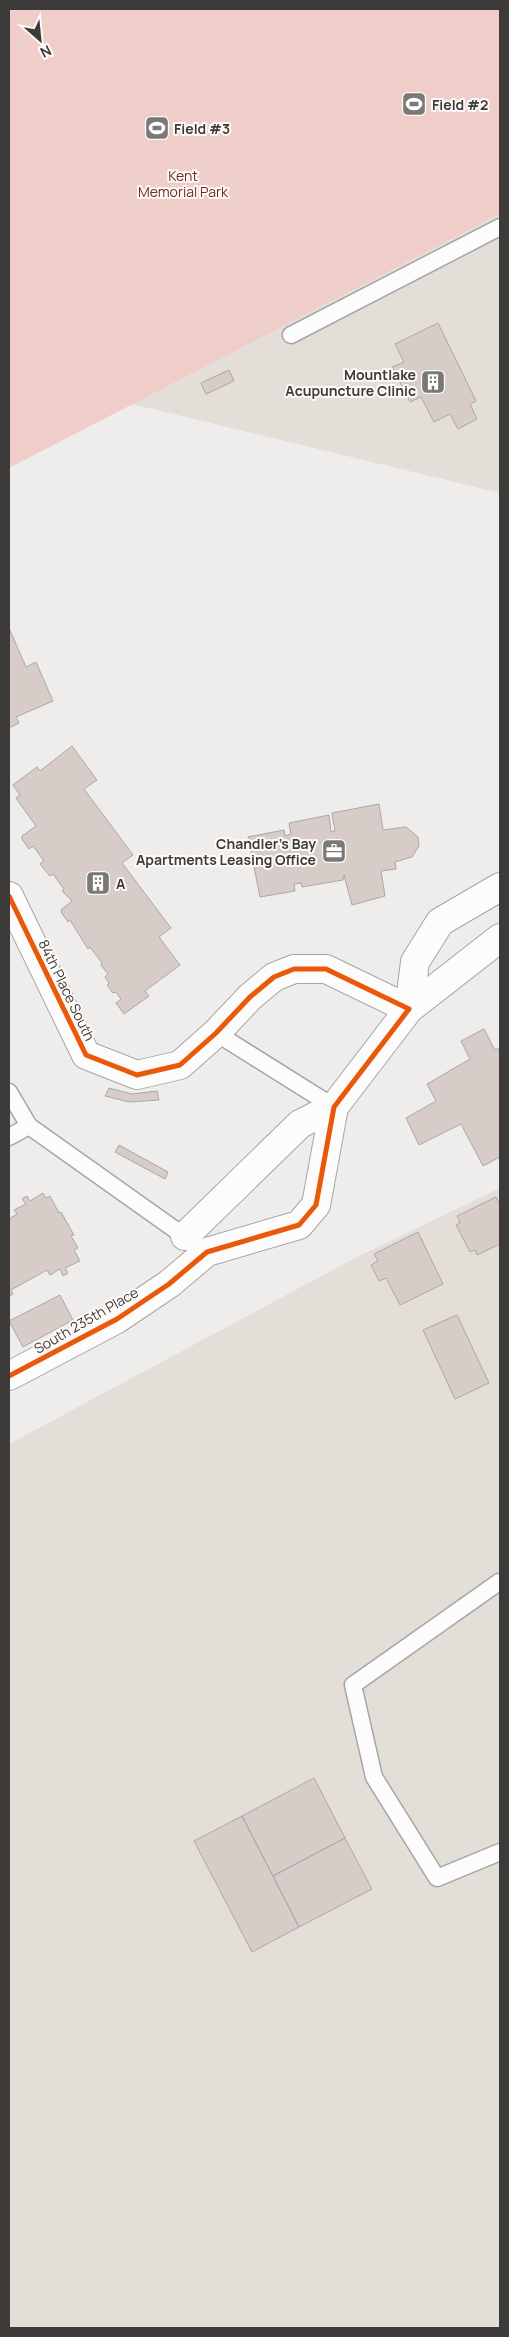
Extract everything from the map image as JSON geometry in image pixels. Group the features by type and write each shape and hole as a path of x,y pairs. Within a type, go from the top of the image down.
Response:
{"street":[{"path":"409,1009 415,962 440,922 500,887"},
{"name":"84th Place South","path":"9,896 86,1055 137,1075 180,1065 216,1033 250,997 274,977 294,969 326,969 409,1009"},
{"name":"South 235th Place","path":"9,1376 117,1319 169,1284 207,1252 299,1224 316,1205 334,1107 409,1009 500,938"},
{"path":"185,1236 300,1124 334,1107"}],"lane":[{"path":"291,335 500,227"},
{"path":"216,1033 334,1107"},
{"path":"9,1092 29,1126 207,1252"},
{"path":"9,1136 29,1126"},
{"path":"500,1584 499,1582 353,1685 374,1777 437,1878 500,1852"}],"shaded area":[{"path":"500,214 500,493 132,404"},
{"path":"500,1188 500,2328 9,2328 9,1444 355,1258"}],"green space":[{"name":"Kent Memorial Park","path":"9,9 500,9 500,214 9,468"}],"building":[{"name":"Mountlake Acupuncture Clinic","path":"438,323 476,401 470,404 477,419 458,429 450,414 434,422 421,397 410,402 392,367 404,362 395,344"},
{"path":"229,370 234,381 206,394 201,383"},
{"path":"9,628 26,667 36,662 53,701 16,717 19,723 9,728"},
{"name":"A","path":"72,746 97,780 84,789 133,855 122,863 171,928 159,937 180,965 145,991 149,996 124,1014 116,1003 121,999 107,985 109,983 105,977 108,974 101,965 102,963 90,947 88,949 70,920 68,922 61,912 72,901 62,891 64,889 53,874 50,876 40,864 44,861 33,846 29,849 22,839 22,836 36,826 16,798 20,795 13,785 37,767 40,771"},
{"name":"Chandler's Bay Apartments Leasing Office","path":"379,804 383,830 406,827 418,837 419,846 412,857 395,862 396,869 381,871 385,896 352,905 344,875 343,880 302,887 301,883 294,884 295,891 260,897 248,837 284,830 285,836 291,834 289,823 329,815 331,832 335,831 332,813"},
{"path":"484,1029 495,1050 500,1048 500,1157 483,1166 461,1124 419,1145 406,1118 436,1101 427,1084 470,1059 461,1041"},
{"path":"109,1088 132,1094 157,1091 159,1100 129,1102 105,1096"},
{"path":"119,1145 168,1172 165,1179 115,1152"},
{"path":"43,1193 46,1198 50,1196 74,1235 71,1236 78,1248 74,1250 80,1261 65,1268 68,1273 63,1276 60,1269 50,1275 47,1270 11,1290 13,1294 9,1296 9,1219 17,1214 14,1210 26,1204 22,1199 27,1196 30,1201"},
{"path":"496,1197 500,1205 500,1244 477,1255 475,1250 470,1252 456,1225 460,1223 457,1216"},
{"path":"418,1232 443,1284 400,1305 386,1278 379,1281 371,1265 378,1261 374,1254"},
{"path":"60,1295 73,1320 23,1347 9,1321"},
{"path":"457,1315 489,1383 455,1399 423,1330"},
{"path":"314,1778 345,1838 273,1876 242,1816"},
{"path":"242,1816 299,1927 252,1952 194,1841"},
{"path":"345,1838 372,1889 299,1927 273,1876"}],"cycle path":[{"path":"9,896 86,1055 137,1075 180,1065 216,1033 250,997 274,977 294,969 326,969 409,1009 334,1107 316,1205 299,1225 207,1252 169,1284 117,1319 9,1376"}],"place":[{"name":"Field #2","path":"414,104"},
{"name":"Field #3","path":"157,128"},
{"name":"Mountlake Acupuncture Clinic","path":"433,382"},
{"name":"Chandler's Bay Apartments Leasing Office","path":"334,851"},
{"name":"A","path":"98,883"}]}
